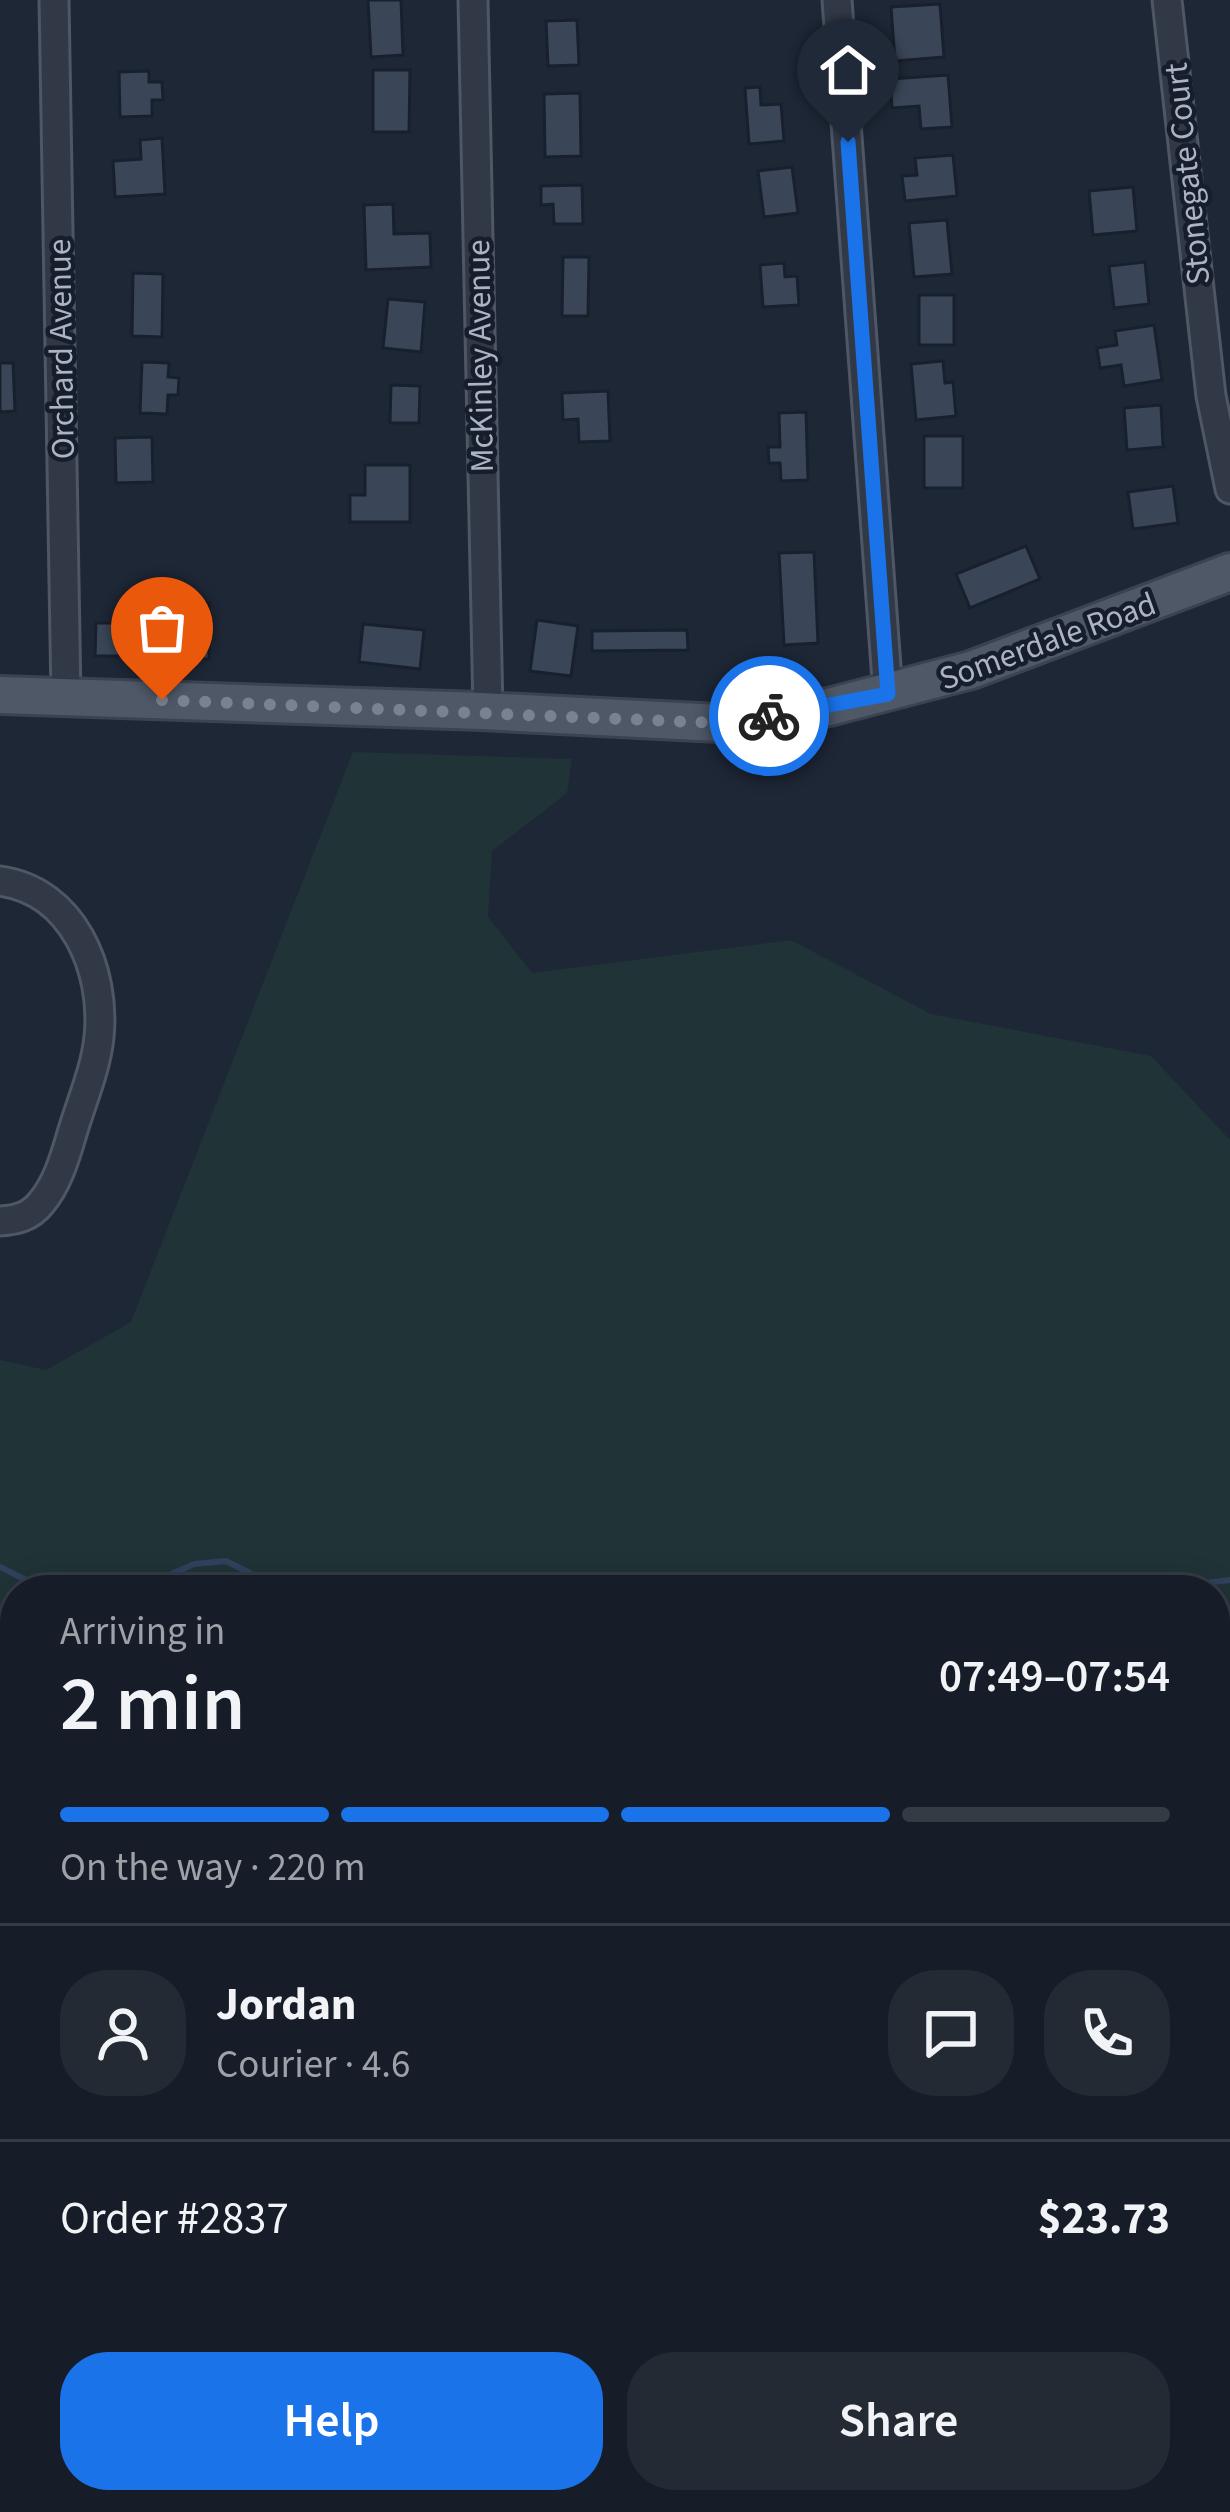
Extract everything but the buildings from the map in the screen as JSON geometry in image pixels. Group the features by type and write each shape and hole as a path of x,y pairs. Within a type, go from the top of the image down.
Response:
{"main road":[{"name":"Somerdale Road","path":"0,695 719,723 888,694 1088,629 1230,572"}],"street":[{"name":"Orchard Avenue","path":"55,0 66,698"},
{"name":"McKinley Avenue","path":"472,0 488,711"},
{"path":"837,0 888,694"},
{"name":"Stonegate Court","path":"1167,0 1211,397 1230,490"},
{"path":"0,881 42,894 69,922 89,955 98,991 99,1038 60,1171 40,1205 20,1220 0,1221"}],"green space":[{"path":"353,752 572,759 567,793 492,851 488,917 532,973 791,940 931,1014 1151,1056 1230,1140 1230,1575 0,1575 0,1360 46,1370 131,1322"}],"waterway":[{"path":"170,1575 194,1564 226,1561 251,1575"},
{"path":"0,1567 16,1575"}],"way so far":[{"path":"162,700 719,723 769,716"}],"route":[{"path":"769,716 888,694 848,142"}]}
